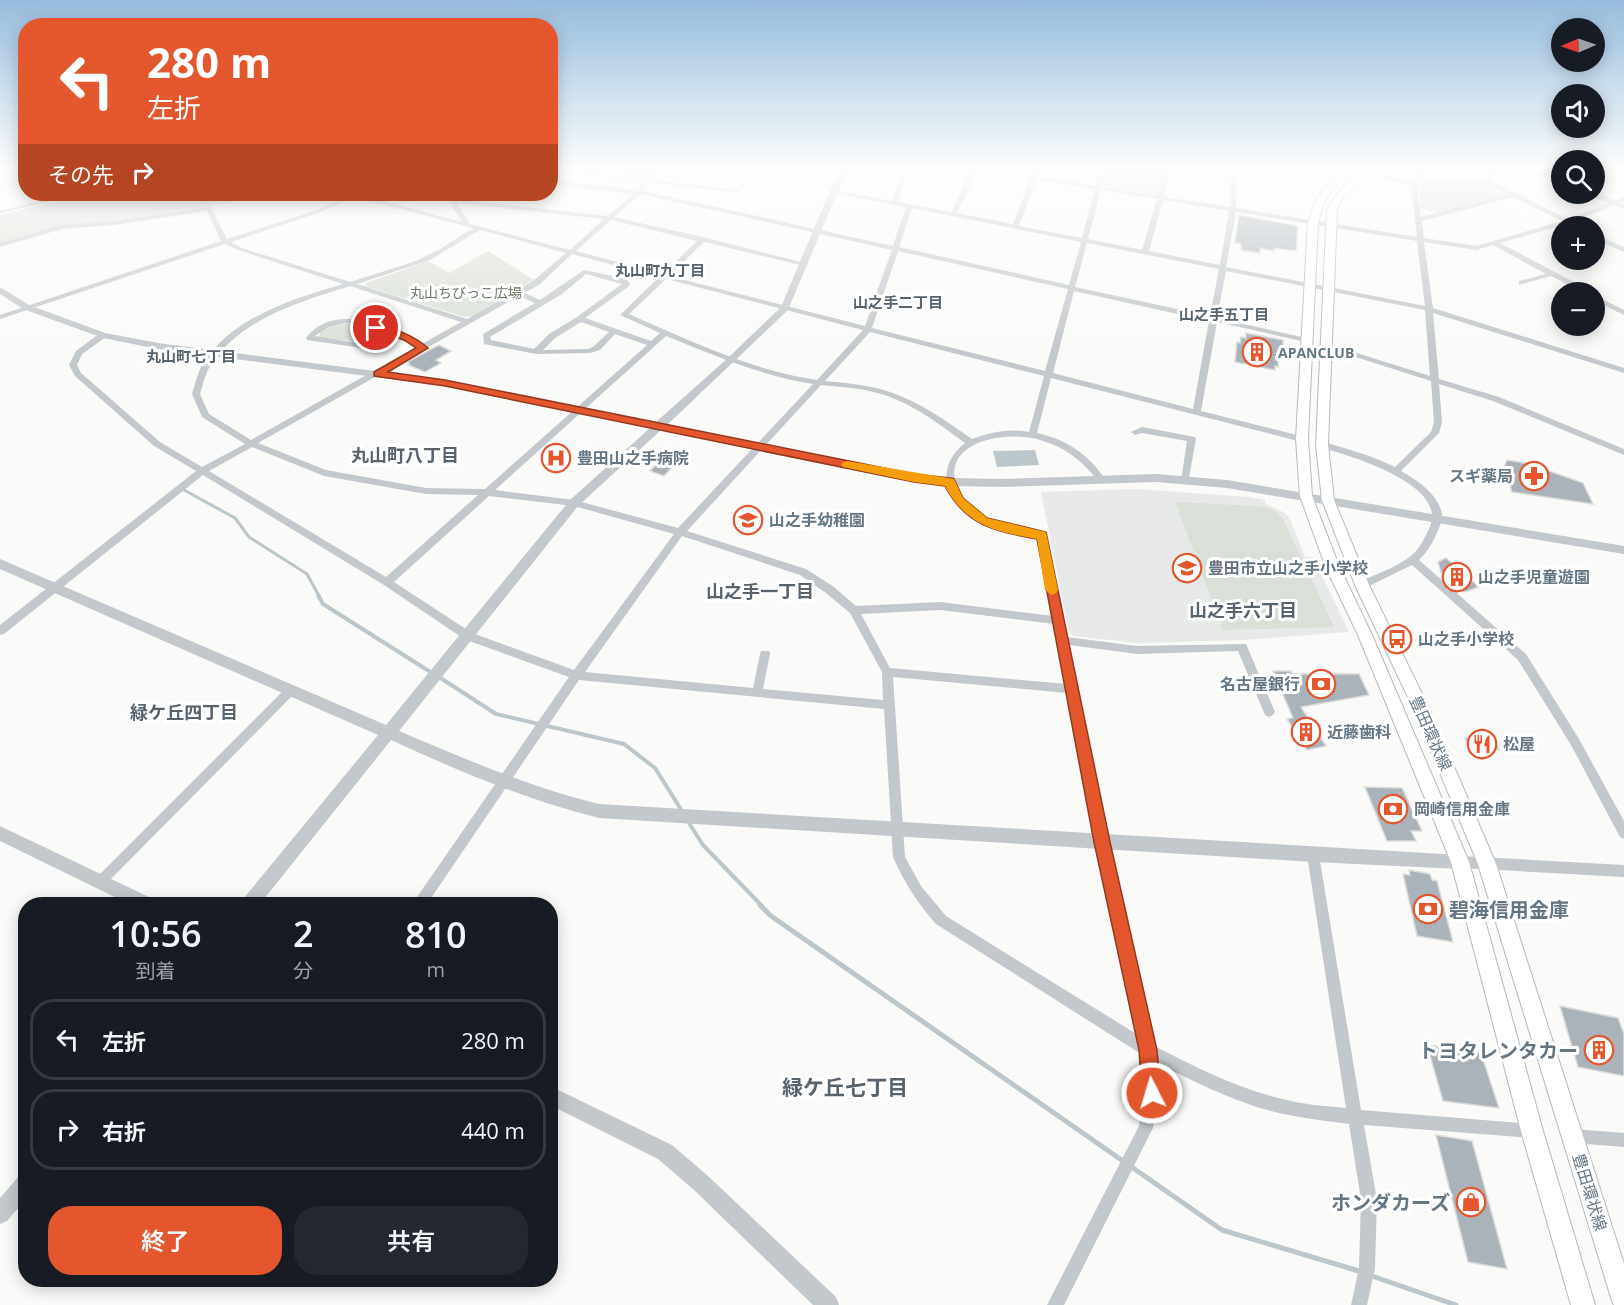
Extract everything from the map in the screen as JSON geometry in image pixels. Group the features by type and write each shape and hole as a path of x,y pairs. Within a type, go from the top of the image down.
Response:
{"main road":[{"name":"豊田環状線","path":"1313,228 1302,439 1306,496 1333,568 1365,635 1460,862 1532,1131 1583,1305"},
{"name":"豊田環状線","path":"1330,228 1322,445 1328,500 1362,585 1420,706 1487,864 1624,1302"}],"street":[{"path":"0,245 58,228"},
{"path":"218,228 225,242 240,249 469,321"},
{"path":"0,317 268,228"},
{"path":"474,228 1302,439"},
{"path":"0,631 201,472 536,283 599,228"},
{"path":"654,228 805,264"},
{"path":"799,228 1306,340"},
{"path":"256,897 574,503 733,359 785,308 819,228"},
{"path":"425,897 577,676 680,532 868,329 903,228"},
{"path":"1019,228 1429,309 1624,371"},
{"path":"1032,435 1087,228"},
{"path":"1145,253 1153,228"},
{"path":"1197,412 1229,228"},
{"path":"1349,228 1476,248 1546,228"},
{"path":"1396,471 1435,433 1438,413 1419,228"},
{"path":"477,229 417,263 272,313 233,336 214,353 206,364 198,384 196,394 198,404 205,415 252,444 292,462 344,477 426,491 484,492 574,503 680,532 803,572 854,610 887,672 898,857 905,873 926,904 941,920 1148,1050 1200,1077 1262,1101 1288,1108 1355,1117 1532,1131"},
{"path":"704,239 624,315 664,333 780,375 872,389 911,403 971,443"},
{"path":"1605,241 1624,250"},
{"path":"1494,243 1567,282"},
{"path":"536,352 552,336 580,319 626,284 624,281 584,272 541,303 486,336 488,342 536,352 590,351 597,348 614,331"},
{"path":"1522,283 1552,274"},
{"path":"0,290 26,307 103,335 214,353 445,383 914,478 950,482 1003,483 1156,478 1245,486 1624,550"},
{"path":"519,293 541,303"},
{"path":"859,300 877,303"},
{"path":"1605,303 1624,313"},
{"path":"580,319 652,344"},
{"path":"395,334 379,345 369,347 310,339 320,329 346,320 395,334 423,348"},
{"path":"387,582 484,492 664,333"},
{"path":"103,335 75,359 73,365 78,374 157,444 387,582 468,636 577,676 888,705"},
{"path":"1325,346 1496,399 1624,452"},
{"path":"1135,432 1142,430 1192,439 1185,481"},
{"path":"1055,1305 1146,1128 1152,1093 1148,1050 1102,842 1042,535 983,521 958,500 950,482 951,467 959,454 971,443 1002,434 1032,435 1075,452 1089,463 1101,479"},
{"path":"1322,445 1379,462 1413,483 1433,503 1437,518 1427,545 1413,560 1362,585"},
{"path":"1413,560 1522,657 1575,742 1624,833"},
{"path":"0,564 504,783 553,800 599,811 1313,855 1624,871"},
{"path":"854,610 940,606 1058,621"},
{"path":"1062,640 1137,650 1242,647 1269,712"},
{"path":"757,693 765,654"},
{"path":"887,672 1073,689"},
{"path":"100,882 291,690"},
{"path":"0,833 131,897"},
{"path":"1313,855 1369,1200 1367,1268 1359,1305"},
{"path":"558,1099 665,1152 701,1183 828,1305"},
{"path":"1573,1136 1624,1140"},
{"path":"0,1215 18,1193"}],"shaded area":[{"path":"1035,450 1039,465 997,467 993,451"},
{"name":"豊田市立山之手小学校","path":"1136,489 1249,497 1265,500 1266,504 1283,512 1289,517 1305,557 1313,557 1349,632 1244,640 1136,643 1073,636 1069,632 1041,492"}],"green space":[{"path":"0,228 55,228 0,244"},
{"name":"丸山ちびっこ広場","path":"488,251 534,280 472,316 464,317 365,286 366,283 428,261 449,273"},
{"path":"347,323 383,333 385,336 371,344 318,337 322,330"},
{"path":"1175,502 1259,506 1274,510 1283,519 1334,627 1223,630"}],"building":[{"path":"1237,228 1298,228 1296,251 1274,248 1274,251 1260,248 1260,253 1241,250 1241,244 1235,243"},
{"name":"APANCLUB","path":"1246,333 1283,340 1283,351 1278,350 1278,367 1275,366 1275,370 1235,362 1237,342 1240,343 1241,337 1246,338"},
{"path":"439,345 451,351 436,360 441,363 425,372 408,365 410,364 407,362"},
{"path":"670,451 682,456 664,476 650,471"},
{"name":"スギ薬局","path":"1507,460 1530,464 1583,483 1593,504 1512,492 1504,468"},
{"name":"山之手児童遊園","path":"1446,558 1479,587 1465,592 1441,572 1438,562"},
{"name":"名古屋銀行","path":"1273,671 1291,671 1292,674 1359,674 1369,695 1301,707 1326,746 1307,750 1287,719 1293,718"},
{"name":"松屋","path":"1465,738 1493,738 1499,750 1470,749"},
{"name":"岡崎信用金庫","path":"1365,787 1402,788 1422,831 1411,831 1416,841 1387,841"},
{"name":"碧海信用金庫","path":"1409,870 1430,874 1432,880 1437,881 1453,942 1417,936 1403,874 1410,875"},
{"name":"トヨタレンタカー","path":"1560,1006 1618,1018 1624,1034 1624,1076 1578,1067"},
{"path":"1427,1045 1481,1053 1499,1108 1443,1101"},
{"name":"ホンダカーズ","path":"1436,1135 1472,1141 1507,1269 1468,1262"}],"waterway":[{"path":"184,490 235,518 249,537 307,574 319,596"},
{"path":"318,595 323,604 432,673"},
{"path":"439,677 496,714 624,744 655,768 682,811"},
{"path":"687,820 703,845 762,906"},
{"path":"760,905 771,916 1222,1230 1362,1272"},
{"path":"1369,1275 1456,1305"}],"slow traffic":[{"path":"847,464 914,478 950,482 958,500 983,521 995,526 1042,535 1052,590"}],"place":[{"name":"APANCLUB","path":"1257,352"},
{"name":"豊田山之手病院","path":"556,458"},
{"name":"スギ薬局","path":"1534,476"},
{"name":"山之手幼稚園","path":"748,520"},
{"name":"豊田市立山之手小学校","path":"1187,568"},
{"name":"山之手児童遊園","path":"1457,577"},
{"name":"山之手小学校","path":"1397,639"},
{"name":"名古屋銀行","path":"1321,684"},
{"name":"近藤歯科","path":"1306,732"},
{"name":"松屋","path":"1482,744"},
{"name":"岡崎信用金庫","path":"1393,809"},
{"name":"碧海信用金庫","path":"1428,909"},
{"name":"トヨタレンタカー","path":"1599,1050"},
{"name":"ホンダカーズ","path":"1471,1202"}],"district":[{"name":"丸山町九丁目","path":"660,270"},
{"name":"山之手二丁目","path":"898,302"},
{"name":"山之手五丁目","path":"1224,314"},
{"name":"丸山町七丁目","path":"191,356"},
{"name":"丸山町八丁目","path":"405,455"},
{"name":"山之手一丁目","path":"760,591"},
{"name":"山之手六丁目","path":"1243,610"},
{"name":"緑ケ丘四丁目","path":"184,712"},
{"name":"緑ケ丘七丁目","path":"845,1087"}],"route":[{"path":"376,328 408,338 423,348 378,374 445,383 914,478 950,482 958,500 983,521 995,526 1042,535 1102,842 1148,1050 1152,1093"}]}
